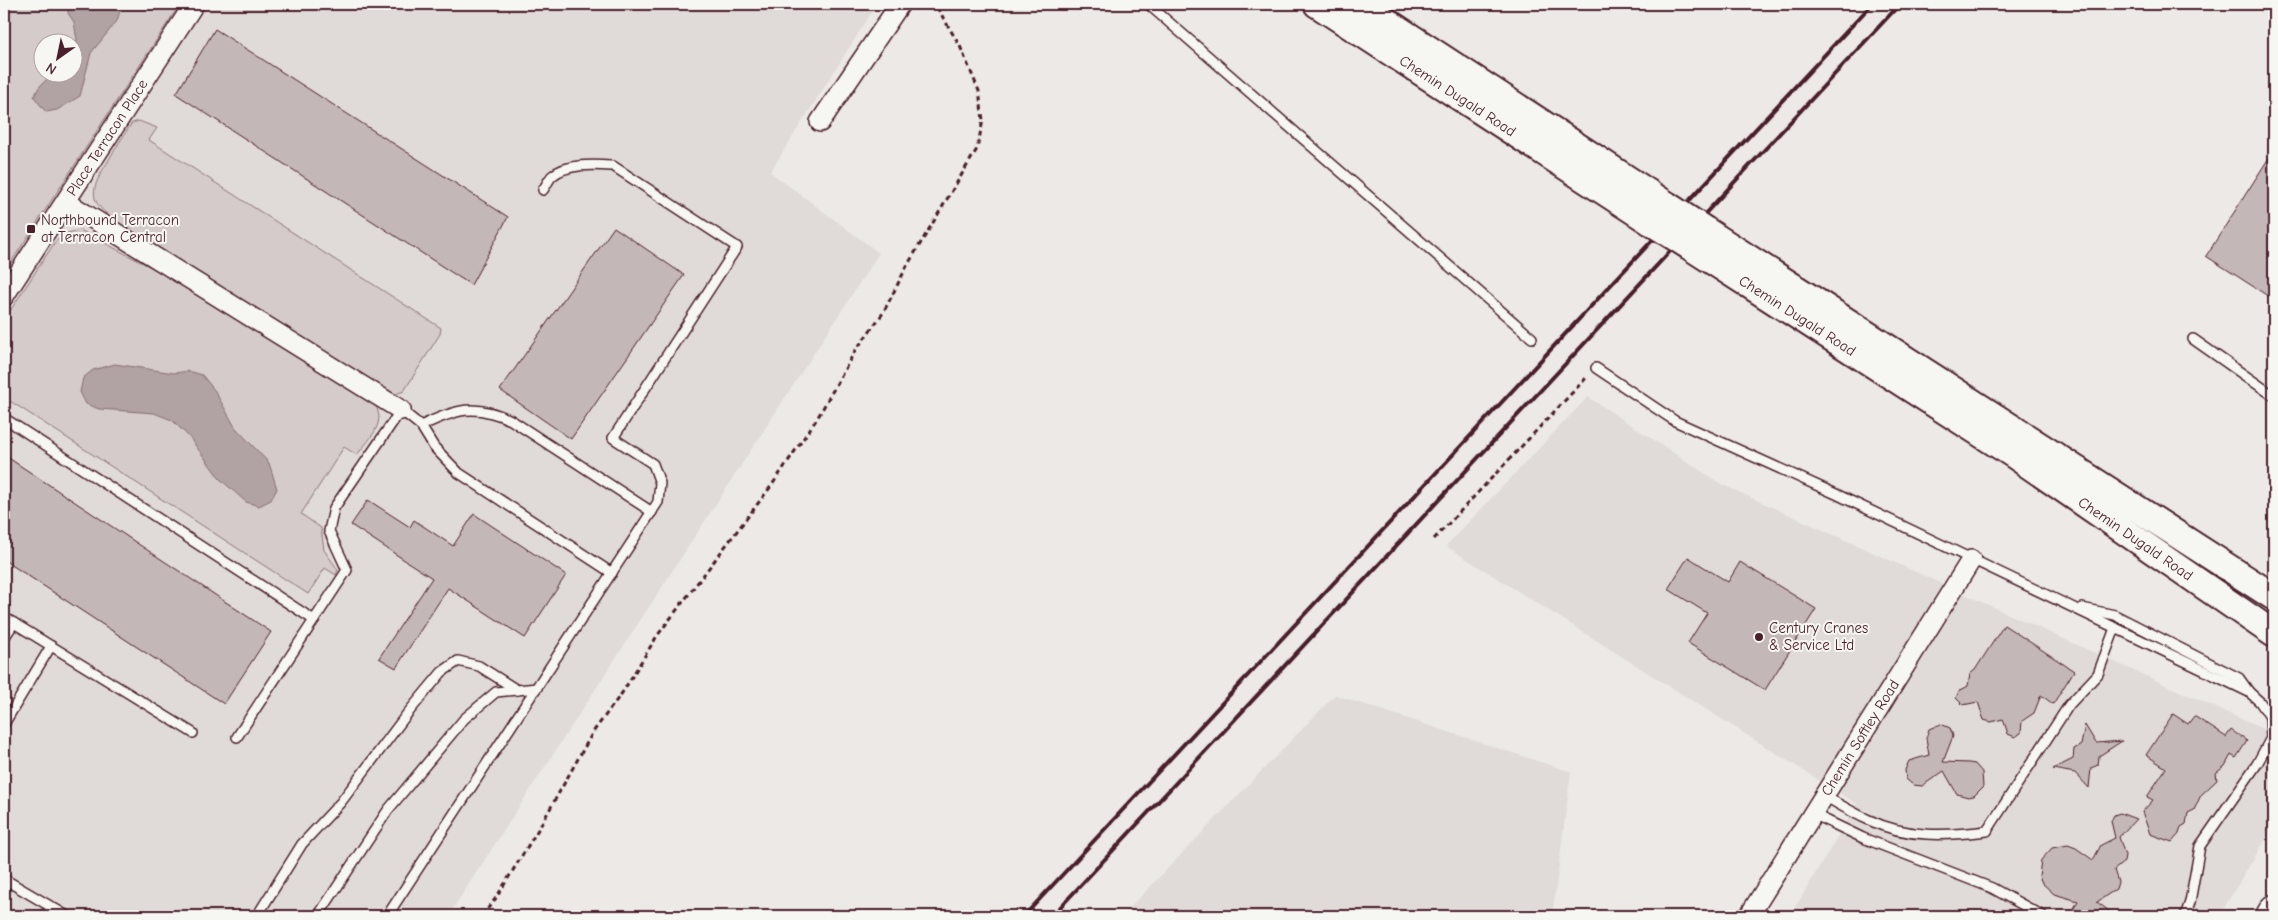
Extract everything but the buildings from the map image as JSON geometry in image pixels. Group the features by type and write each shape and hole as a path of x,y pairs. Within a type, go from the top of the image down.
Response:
{"main road":[{"name":"Chemin Dugald Road","path":"1317,4 1659,214 2274,597"},
{"name":"Chemin Dugald Road","path":"1360,4 1659,214"},
{"name":"Chemin Dugald Road","path":"1697,238 2274,634"},
{"path":"2270,916 2274,909"}],"street":[{"name":"Place Terracon Place","path":"4,296 194,4"},
{"path":"820,122 900,4"},
{"path":"66,202 400,410"},
{"name":"Chemin Softley Road","path":"1749,916 1971,560"}],"lane":[{"path":"1148,4 1532,338"},
{"path":"387,916 658,502 660,483 653,464 613,438 737,247 613,166 591,165 566,170 553,176 544,190"},
{"path":"2193,339 2274,396"},
{"path":"1596,368 1675,421 1836,494 2249,692"},
{"path":"421,426 441,416 469,408 492,411 511,420 652,512"},
{"path":"237,737 347,570 328,531 334,508 400,410 421,426 434,447 459,473 612,572"},
{"path":"4,418 314,620"},
{"path":"2068,605 2115,615 2240,678 2270,717 2271,738 2256,764 2200,846 2190,902 2185,916"},
{"path":"4,617 193,732"},
{"path":"4,638 14,624"},
{"path":"1824,796 1869,821 1901,831 1935,835 1987,831 2069,705 2098,674 2115,628"},
{"path":"4,724 51,646"},
{"path":"257,916 302,844 341,802 407,714 442,672 458,661 479,666 517,690"},
{"path":"318,916 388,810 464,719 496,692 537,688"},
{"path":"1813,814 1863,838 1992,888 2043,916"},
{"path":"4,879 67,916"},
{"path":"41,916 55,910"}],"path":[{"path":"482,916 496,898 542,823 593,732 622,693 657,636 772,485 818,417 855,351 883,313 907,266 977,149 983,120 979,91 960,46 935,4"},
{"path":"1434,539 1596,368"}],"shaded area":[{"path":"4,4 877,4 770,172 879,253 448,916 4,916"},
{"path":"4,4 180,4 4,273"},
{"path":"68,4 122,4 117,21 91,53 80,96 57,110 46,112 34,97 44,82 82,82 82,32 76,32 74,22 68,13"},
{"path":"139,121 157,128 149,140 441,328 440,334 404,391 393,395 123,226 104,212 95,199 96,184 100,174 132,123"},
{"path":"80,230 181,283 375,405 379,419 371,438 357,455 344,447 301,514 321,528 324,550 338,570 336,575 325,568 308,594 10,401 4,410 4,320 55,242 67,233"},
{"path":"115,364 174,373 189,371 202,375 215,391 235,427 269,463 277,489 271,500 259,506 246,502 220,479 190,438 172,420 154,413 99,409 86,404 80,392 83,378 93,370"},
{"path":"1588,397 1721,484 2274,734 2274,825 2219,916 1790,916 1857,804 1446,546"},
{"path":"1335,695 1571,772 1552,916 1122,916"}],"railway":[{"path":"1024,916 1872,4"},
{"path":"1052,916 1900,4"}],"place":[{"name":"Northbound Terracon at Terracon Central","path":"31,229"},
{"name":"Century Cranes & Service Ltd","path":"1759,637"}]}
